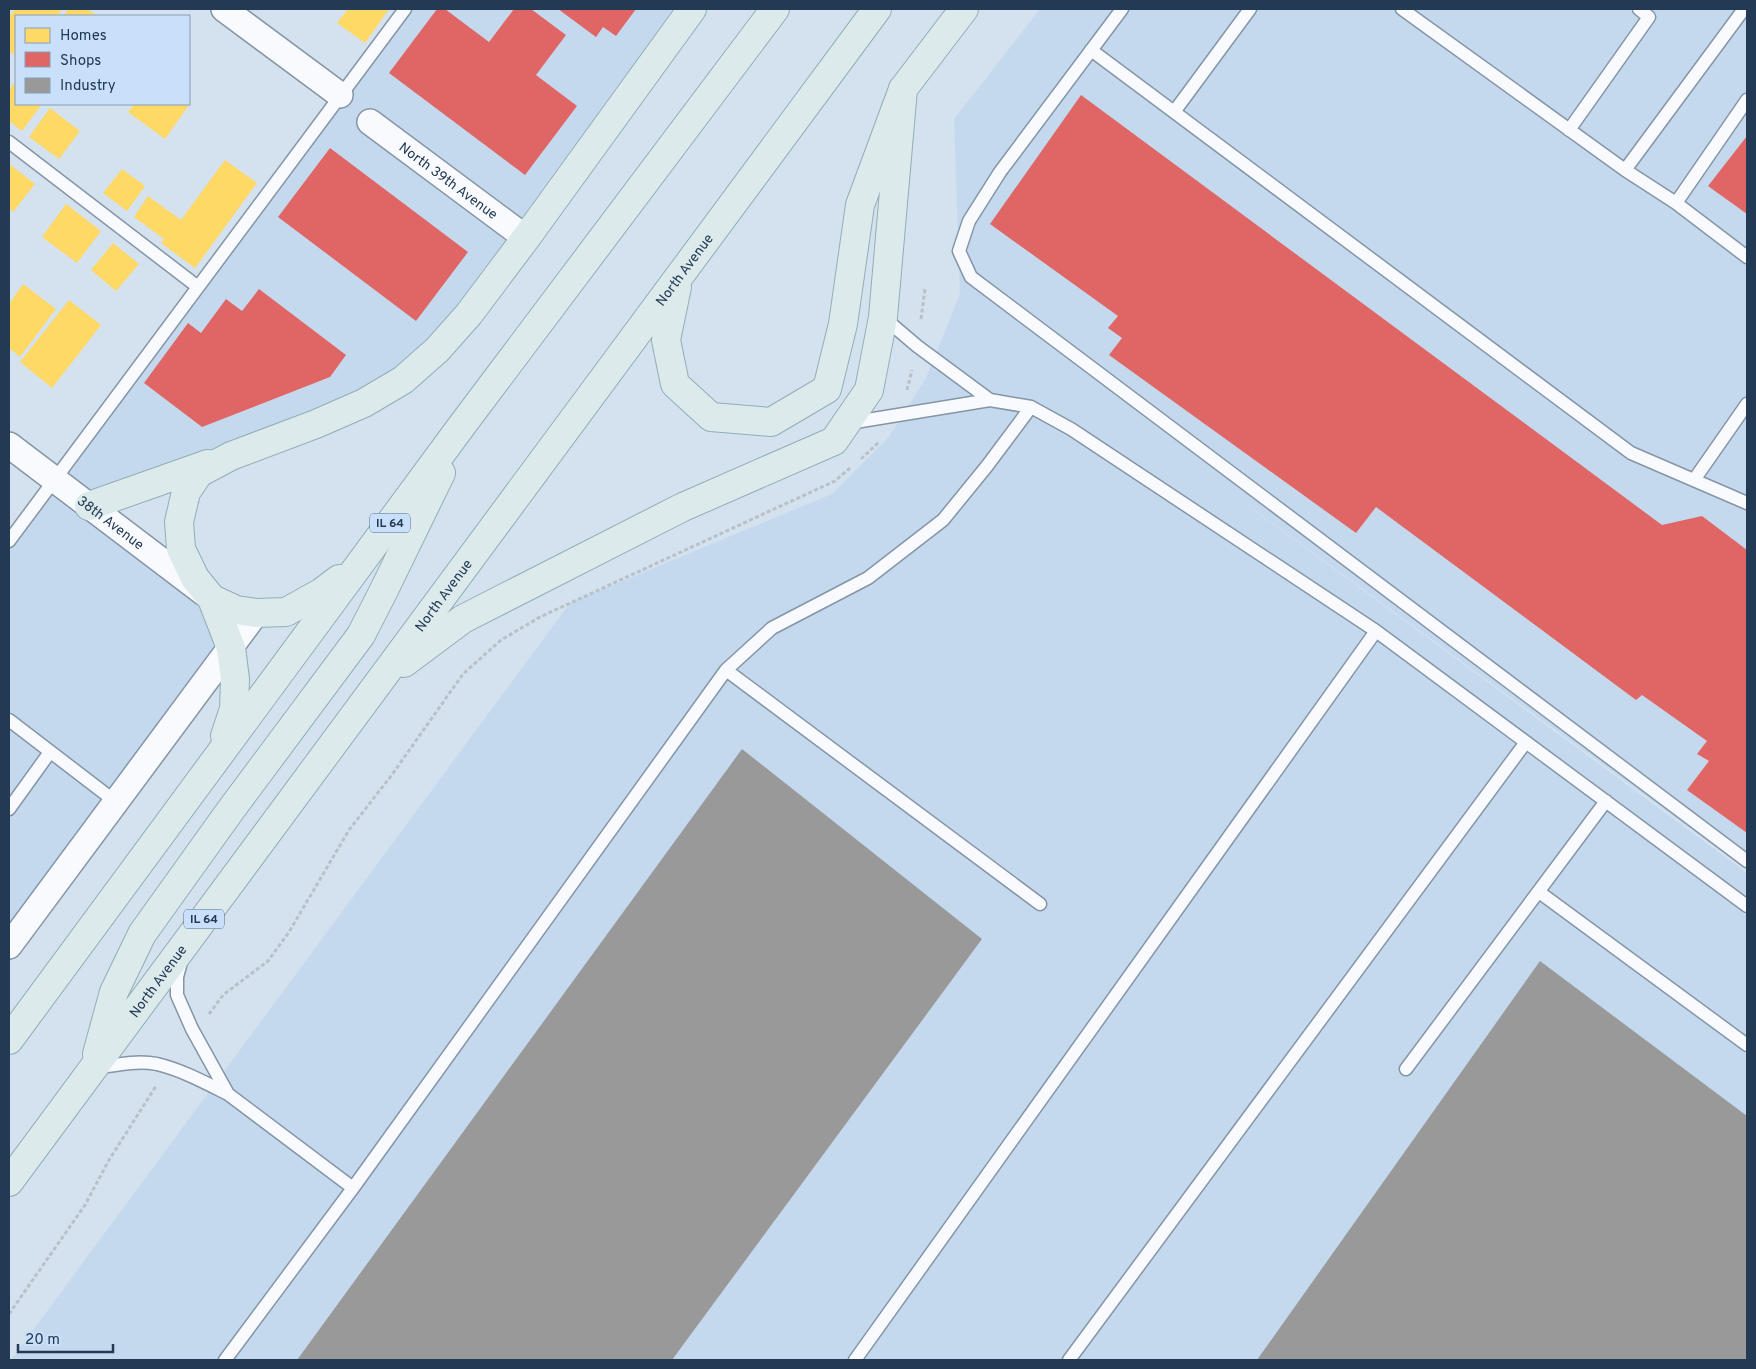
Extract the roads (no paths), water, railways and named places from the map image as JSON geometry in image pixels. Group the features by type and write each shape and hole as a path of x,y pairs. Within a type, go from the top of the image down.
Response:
{"main road":[{"path":"89,506 316,424 364,403 403,380 437,350 469,314 692,9"},
{"name":"IL 64","path":"9,1040 462,424 775,9"},
{"name":"North Avenue","path":"9,1182 877,9"},
{"path":"678,279 666,340 675,384 711,417 771,422 826,389 843,324 860,205 903,89 964,9"},
{"path":"380,680 463,619 683,507 834,441 869,390 883,317 903,89"},
{"path":"93,1069 114,992 142,934 213,834 361,635 438,480 462,424"},
{"path":"220,752 234,710 235,679 231,648 212,599 194,578 181,549 179,522 186,492 199,473 231,456"},
{"path":"212,599 236,610 256,613 286,612 322,592 358,565"}],"street":[{"path":"224,9 340,95"},
{"name":"North 39th Avenue","path":"370,122 526,238"},
{"name":"38th Avenue","path":"9,444 212,599"},
{"path":"9,946 256,613"}],"lane":[{"path":"9,541 405,9"},
{"path":"1122,9 1000,172 968,221 959,251 971,277 1747,861"},
{"path":"1174,112 1250,9"},
{"path":"1402,9 1625,170 1676,203 1747,256"},
{"path":"1569,130 1649,17 1639,9"},
{"path":"1625,170 1744,9"},
{"path":"1091,50 1631,453 1747,503"},
{"path":"1676,203 1747,100"},
{"path":"9,142 198,287"},
{"path":"883,317 917,346 990,400"},
{"path":"846,423 990,400 1031,407 1071,430 1376,631 1747,906"},
{"path":"1694,480 1747,404"},
{"path":"225,1360 353,1188 726,670 772,628 868,578 943,520 988,466 1031,407"},
{"path":"855,1360 1376,631"},
{"path":"726,670 1040,904"},
{"path":"9,720 116,802"},
{"path":"1069,1360 1526,742"},
{"path":"9,810 50,752"},
{"path":"1406,1068 1606,801"},
{"path":"1539,892 1747,1045"},
{"path":"186,943 176,976 177,995 192,1029 228,1094"},
{"path":"93,1069 130,1063 156,1064 203,1081 228,1094 353,1188"}]}
